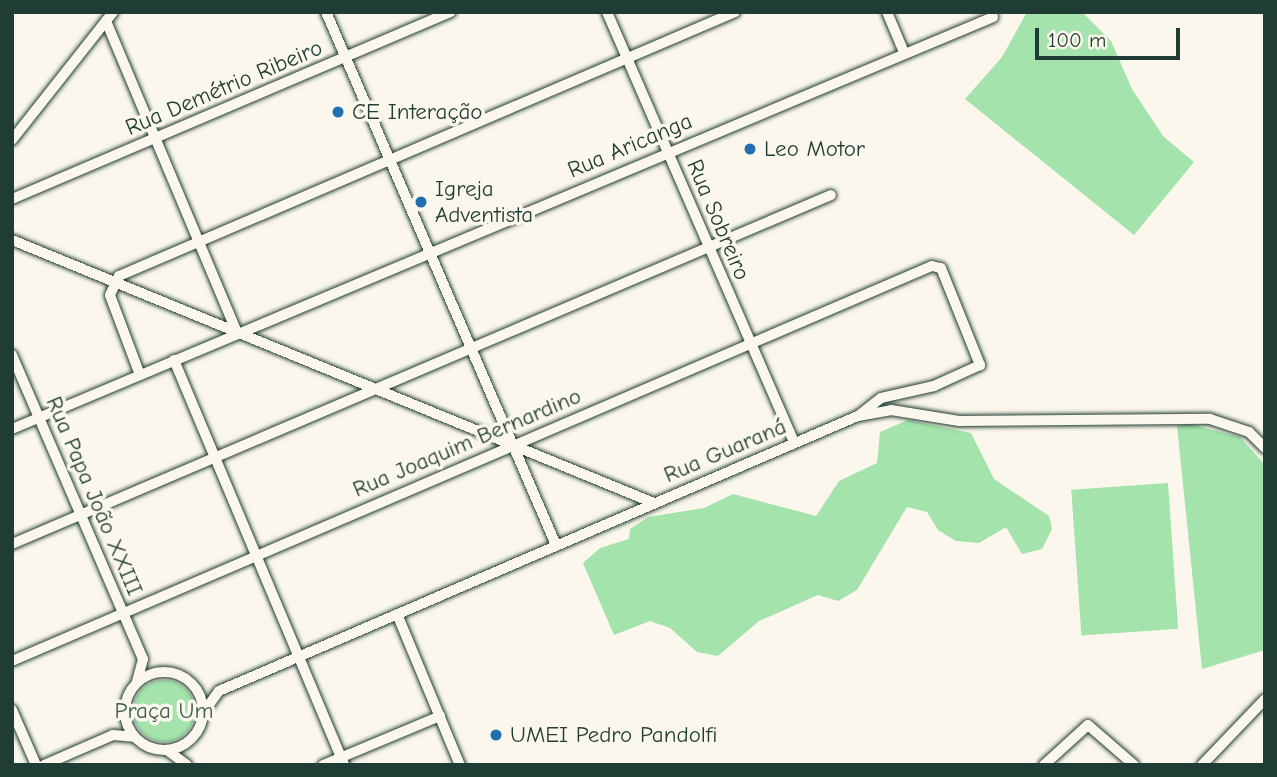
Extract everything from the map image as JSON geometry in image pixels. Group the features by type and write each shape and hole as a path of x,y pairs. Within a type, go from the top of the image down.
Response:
{"street":[{"path":"12,140 113,12"},
{"path":"326,12 556,545"},
{"name":"Rua Demétrio Ribeiro","path":"12,199 451,12"},
{"name":"Rua Sobreiro","path":"607,12 794,442"},
{"path":"113,281 199,241 735,12"},
{"path":"887,12 904,50"},
{"name":"Rua Aricanga","path":"12,429 904,50 993,17"},
{"path":"106,21 238,333"},
{"path":"12,544 831,195"},
{"path":"12,240 653,503"},
{"name":"Rua Joaquim Bernardino","path":"12,661 256,553 938,266 980,365 934,386 881,398 858,416"},
{"path":"113,281 110,295 140,375"},
{"name":"Rua Papa João XXIII","path":"12,355 140,653 137,682"},
{"path":"174,360 343,761"},
{"name":"Rua Guaraná","path":"203,713 223,688 858,416 891,410 959,421 1210,419 1249,432 1265,448"},
{"path":"397,614 460,765"},
{"name":"Rua Papa João XXIII","path":"140,653 161,671"},
{"path":"109,737 125,718 137,682 161,671 223,688"},
{"path":"44,765 109,737 134,737 166,750 187,765 190,740 203,713 190,681"},
{"path":"1202,765 1265,699"},
{"path":"12,710 36,765"},
{"path":"323,765 343,761 440,716"},
{"path":"125,718 134,737"},
{"path":"1044,765 1088,725 1133,765"},
{"path":"166,750 190,740"}],"green space":[{"path":"1027,12 1082,12 1111,41 1132,89 1163,136 1194,162 1134,235 965,99 1002,57"},
{"path":"908,420 971,433 994,479 1049,516 1052,529 1042,549 1022,554 1006,527 979,543 956,541 938,530 927,512 907,507 857,590 838,601 818,595 759,621 718,656 697,652 670,628 650,621 614,635 583,563 600,548 629,539 630,529 648,517 704,508 733,494 816,516 839,481 877,463 880,432"},
{"path":"1190,424 1240,437 1265,465 1265,650 1202,669 1177,426"},
{"path":"1168,483 1178,629 1081,635 1071,490"},
{"name":"Praça Um","path":"158,680 170,680 186,689 193,699 193,723 186,733 170,742 158,742 147,737 138,728 133,717 133,705 138,694 147,685"}],"place":[{"name":"CE Interação","path":"338,112"},
{"name":"Leo Motor","path":"750,149"},
{"name":"Igreja Adventista","path":"421,202"},
{"name":"UMEI Pedro Pandolfi","path":"496,735"}]}
